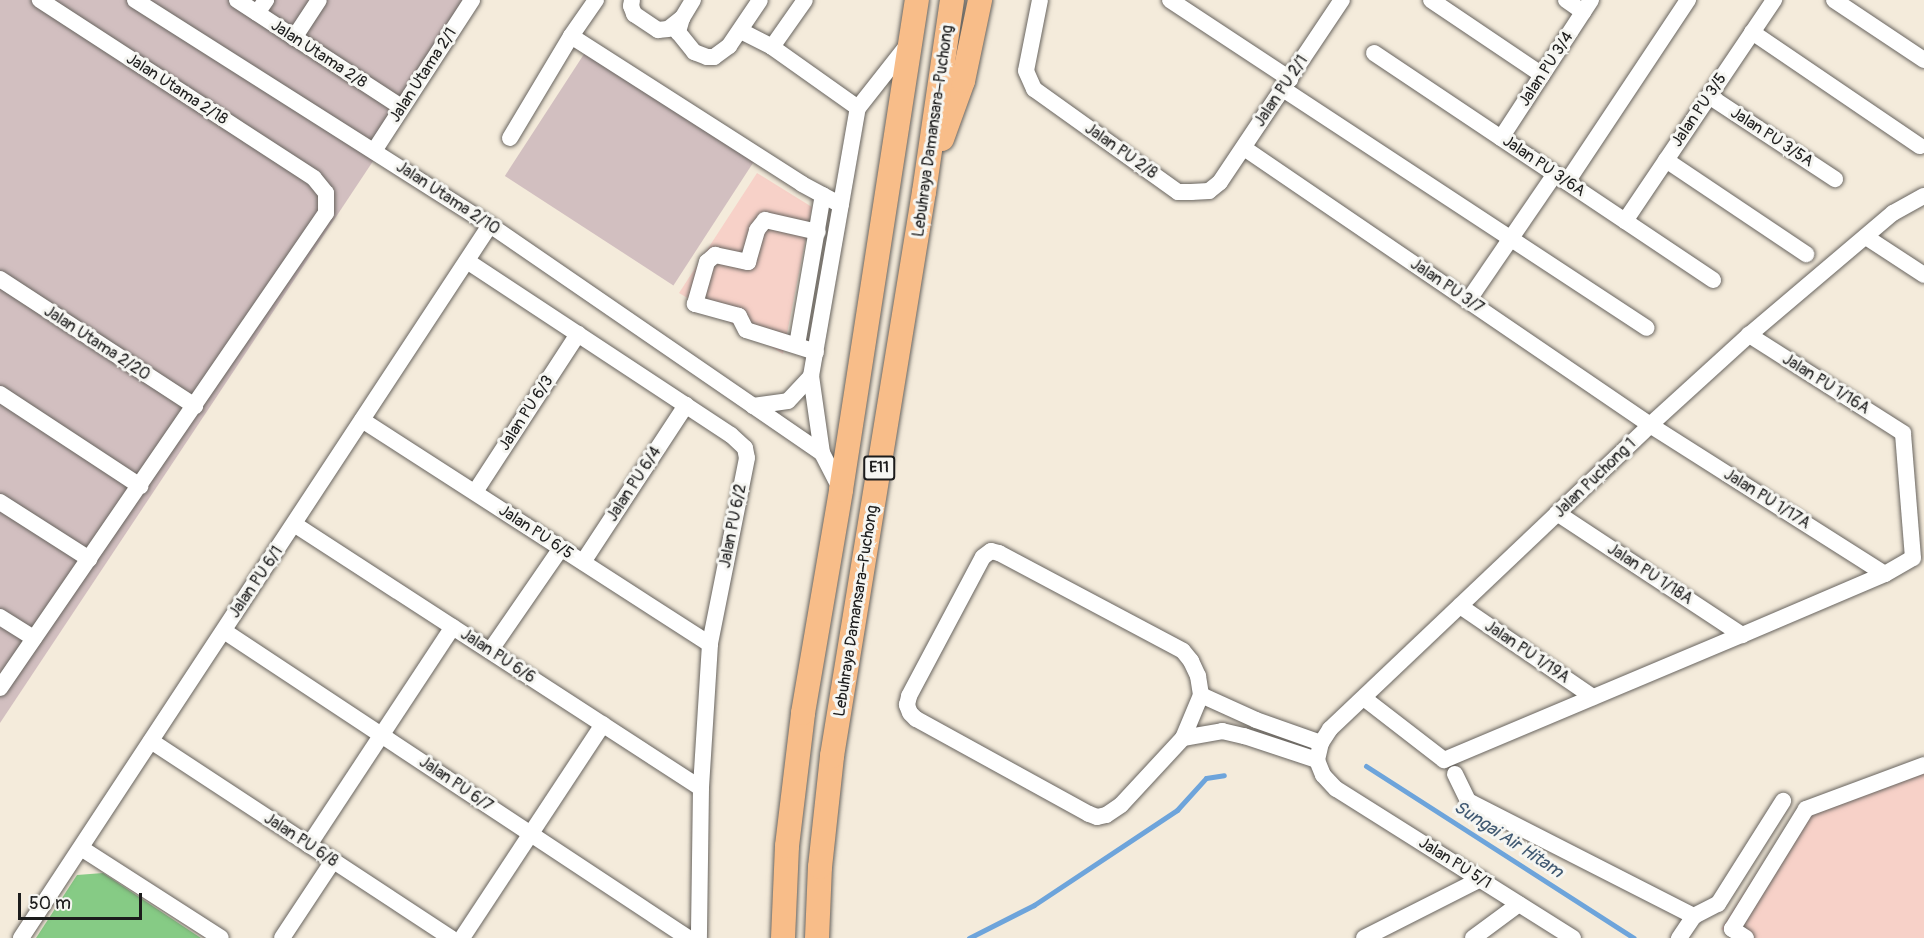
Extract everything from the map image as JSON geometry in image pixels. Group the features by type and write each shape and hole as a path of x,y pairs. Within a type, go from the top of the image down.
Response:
{"highway":[{"name":"Lebuhraya Damansara–Puchong","path":"783,938 788,846 803,713 841,490 917,0"},
{"name":"Lebuhraya Damansara–Puchong","path":"817,938 820,867 832,756 924,192 952,0"},
{"path":"924,192 963,81 980,0"}],"street":[{"name":"Jalan Utama 2/18","path":"40,0 314,178 326,193 326,213 195,406"},
{"name":"Jalan Utama 2/10","path":"135,0 490,225 822,453 841,490"},
{"name":"Jalan Utama 2/8","path":"237,0 262,7 294,38 401,107"},
{"path":"294,38 319,0"},
{"name":"Jalan Utama 2/1","path":"374,151 472,0"},
{"path":"510,138 571,36 596,0"},
{"path":"632,0 631,6 634,14 658,30 668,29 682,18"},
{"path":"693,0 682,18 678,32 684,43 694,52 707,57 714,57 729,46 760,0"},
{"path":"771,47 805,0"},
{"name":"Jalan PU 2/8","path":"1040,0 1026,71 1034,90 1178,192 1209,191 1220,182"},
{"path":"1170,0 1286,84 1511,240 1647,328"},
{"name":"Jalan PU 2/1","path":"1220,182 1342,0"},
{"path":"1431,0 1542,75"},
{"path":"1566,0 1587,6"},
{"path":"1468,301 1511,240 1561,178 1688,0"},
{"name":"Jalan PU 3/5","path":"1625,221 1774,0"},
{"path":"1834,0 1924,60"},
{"name":"Jalan PU 3/4","path":"1501,138 1587,6"},
{"path":"741,31 771,47 858,108"},
{"path":"1752,32 1920,146"},
{"path":"571,36 841,205"},
{"path":"822,453 812,376 858,108 912,39"},
{"name":"Jalan PU 3/6A","path":"1374,53 1713,280"},
{"name":"Jalan PU 3/5A","path":"1709,96 1835,179"},
{"name":"Jalan PU 3/7","path":"1244,148 1650,425"},
{"path":"1666,160 1806,254"},
{"path":"797,345 823,195"},
{"name":"Jalan Puchong 1","path":"1317,760 1321,743 1330,729 1365,699 1650,425 1749,335 1893,213 1924,196"},
{"path":"816,351 746,330 739,316 695,304 707,262 715,255 748,262 757,230 765,220 818,232"},
{"name":"Jalan PU 6/1","path":"21,938 490,225"},
{"path":"1866,237 1924,275"},
{"name":"Jalan PU 6/2","path":"467,261 739,441 747,453 710,644 701,788 699,938"},
{"name":"Jalan Utama 2/20","path":"0,279 195,406"},
{"name":"Jalan PU 6/3","path":"475,492 578,334"},
{"name":"Jalan PU 1/16A","path":"1749,335 1903,433 1913,558 1885,574"},
{"path":"753,406 788,401 812,376"},
{"path":"0,394 140,486"},
{"name":"Jalan PU 6/4","path":"583,562 686,405"},
{"path":"0,688 195,406"},
{"name":"Jalan PU 6/5","path":"362,420 710,644"},
{"name":"Jalan PU 1/17A","path":"1650,425 1885,574"},
{"path":"0,502 89,559"},
{"name":"Jalan PU 1/18A","path":"1557,513 1742,636"},
{"name":"Jalan PU 6/6","path":"294,524 701,788"},
{"path":"490,651 561,548"},
{"path":"991,551 999,553 1183,651 1198,676 1201,695 1183,738 1121,805 1106,815 1097,817 915,719 907,705 909,696 983,558 991,551"},
{"path":"1365,699 1444,760 1885,574"},
{"name":"Jalan PU 1/19A","path":"1460,606 1593,697"},
{"path":"0,617 34,638"},
{"path":"309,845 453,627"},
{"name":"Jalan PU 6/7","path":"224,631 688,938"},
{"path":"1201,695 1256,720 1321,743"},
{"path":"462,938 603,724"},
{"path":"1183,738 1221,731 1244,736 1317,760"},
{"name":"Jalan PU 6/8","path":"151,741 451,938"},
{"name":"Jalan PU 5/1","path":"1317,760 1323,775 1336,789 1573,938"},
{"path":"1746,938 1732,929 1806,809 1924,765"},
{"path":"1455,774 1468,801 1694,916"},
{"path":"1681,936 1694,916 1718,904 1783,801"},
{"path":"81,848 221,938"},
{"path":"282,938 333,861"},
{"path":"1364,938 1481,879"},
{"path":"1473,938 1519,904"}],"shaded area":[{"path":"0,0 480,0 0,723"},
{"path":"586,51 755,160 673,285 505,176"},
{"path":"757,173 812,207 783,354 679,293"},
{"path":"1924,757 1924,938 1735,938 1721,929 1800,805"}],"green space":[{"path":"103,873 201,938 36,938 77,875"}],"waterway":[{"name":"Sungai Air Hitam","path":"1366,766 1634,938"},
{"name":"Sungai Air Hitam","path":"969,938 1034,905 1177,810 1206,778 1224,775"}]}
